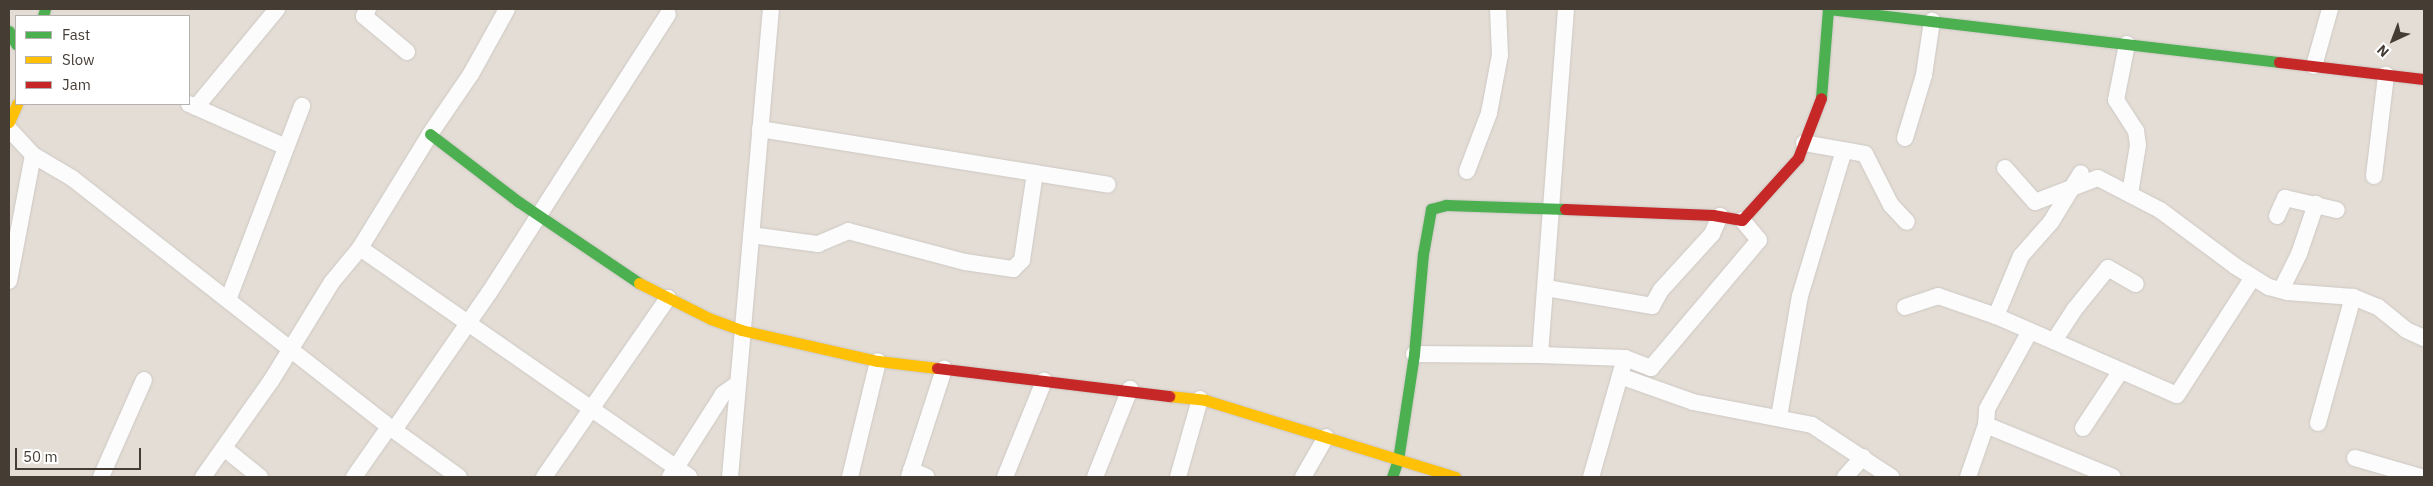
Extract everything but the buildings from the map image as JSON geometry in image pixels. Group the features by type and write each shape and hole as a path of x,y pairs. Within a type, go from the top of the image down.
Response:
{"main road":[{"path":"1392,477 1398,460 1414,354 1423,254 1430,209 1446,205 1552,211 1720,216 1742,220 1789,170 1804,143 1821,104 1828,9 1895,13 1932,21 2424,79"},
{"path":"9,31 15,42"},
{"path":"9,122 17,105"},
{"path":"430,134 540,216 633,280 668,298 741,330 878,360 1044,382 1130,389 1200,399 1455,477"}],"street":[{"path":"277,9 192,105 286,147"},
{"path":"368,9 364,16 407,52"},
{"path":"203,477 291,349 332,282 360,248 430,134 472,74 507,9"},
{"path":"730,477 736,384 771,9"},
{"path":"1467,171 1489,113 1495,84 1500,55 1498,9"},
{"path":"1540,355 1566,9"},
{"path":"2314,66 2330,9"},
{"path":"354,477 468,323 540,216 668,14"},
{"path":"1905,138 1924,75 1932,21"},
{"path":"2126,44 2116,100 2136,130 2138,145 2130,194"},
{"path":"2374,176 2386,75"},
{"path":"228,300 302,106"},
{"path":"9,129 34,155 72,178 392,428 460,477"},
{"path":"760,129 1108,185"},
{"path":"1804,143 1865,154 1891,205 1907,222"},
{"path":"1778,416 1800,296 1844,150"},
{"path":"9,281 34,155"},
{"path":"2005,168 2035,202 2098,178 2160,210 2253,277 2281,290 2353,297 2378,307 2406,330 2424,338"},
{"path":"751,235 818,244 848,231 965,262 1013,269 1022,260 1035,173"},
{"path":"1996,316 2021,256 2051,222 2081,173"},
{"path":"2277,216 2285,198 2337,210"},
{"path":"2281,290 2299,254 2316,204"},
{"path":"1546,288 1652,306 1661,290 1712,234 1720,216"},
{"path":"1414,354 1625,358 1651,368 1759,240 1742,220"},
{"path":"360,248 590,409 678,474 723,394 736,384"},
{"path":"2054,341 2074,310 2108,268 2136,284"},
{"path":"1905,307 1938,296 1996,316 2120,372 2177,395 2253,277"},
{"path":"2318,423 2353,297"},
{"path":"544,477 668,298"},
{"path":"1968,477 1986,424 1987,409 2030,331"},
{"path":"1591,477 1625,358"},
{"path":"850,477 878,360"},
{"path":"927,477 910,474 944,369"},
{"path":"2083,428 2120,372"},
{"path":"1620,376 1692,402 1778,416 1812,425 1891,477"},
{"path":"102,477 144,380"},
{"path":"1005,477 1044,382"},
{"path":"1095,477 1130,389"},
{"path":"1178,477 1200,399"},
{"path":"1986,424 2113,477"},
{"path":"1303,477 1326,437"},
{"path":"224,448 260,477"},
{"path":"1844,477 1863,457"},
{"path":"2355,458 2421,477"}],"shaded area":[{"path":"9,9 2424,9 2424,477 9,477"}],"traffic: fast":[{"path":"43,15 45,9"},
{"path":"1828,9 2279,62"},
{"path":"1821,98 1828,9"},
{"path":"9,31 15,42"},
{"path":"430,134 519,202 639,283"},
{"path":"1392,477 1398,460 1414,354 1423,254 1431,209 1446,205 1565,209"}],"traffic: slow":[{"path":"9,122 17,105"},
{"path":"639,283 711,319 741,330 878,361 937,368"},
{"path":"1169,396 1205,400 1455,477"}],"traffic: jam":[{"path":"2279,62 2424,79"},
{"path":"1565,209 1713,215 1742,220 1798,158 1821,98"},
{"path":"937,368 1169,396"}]}
